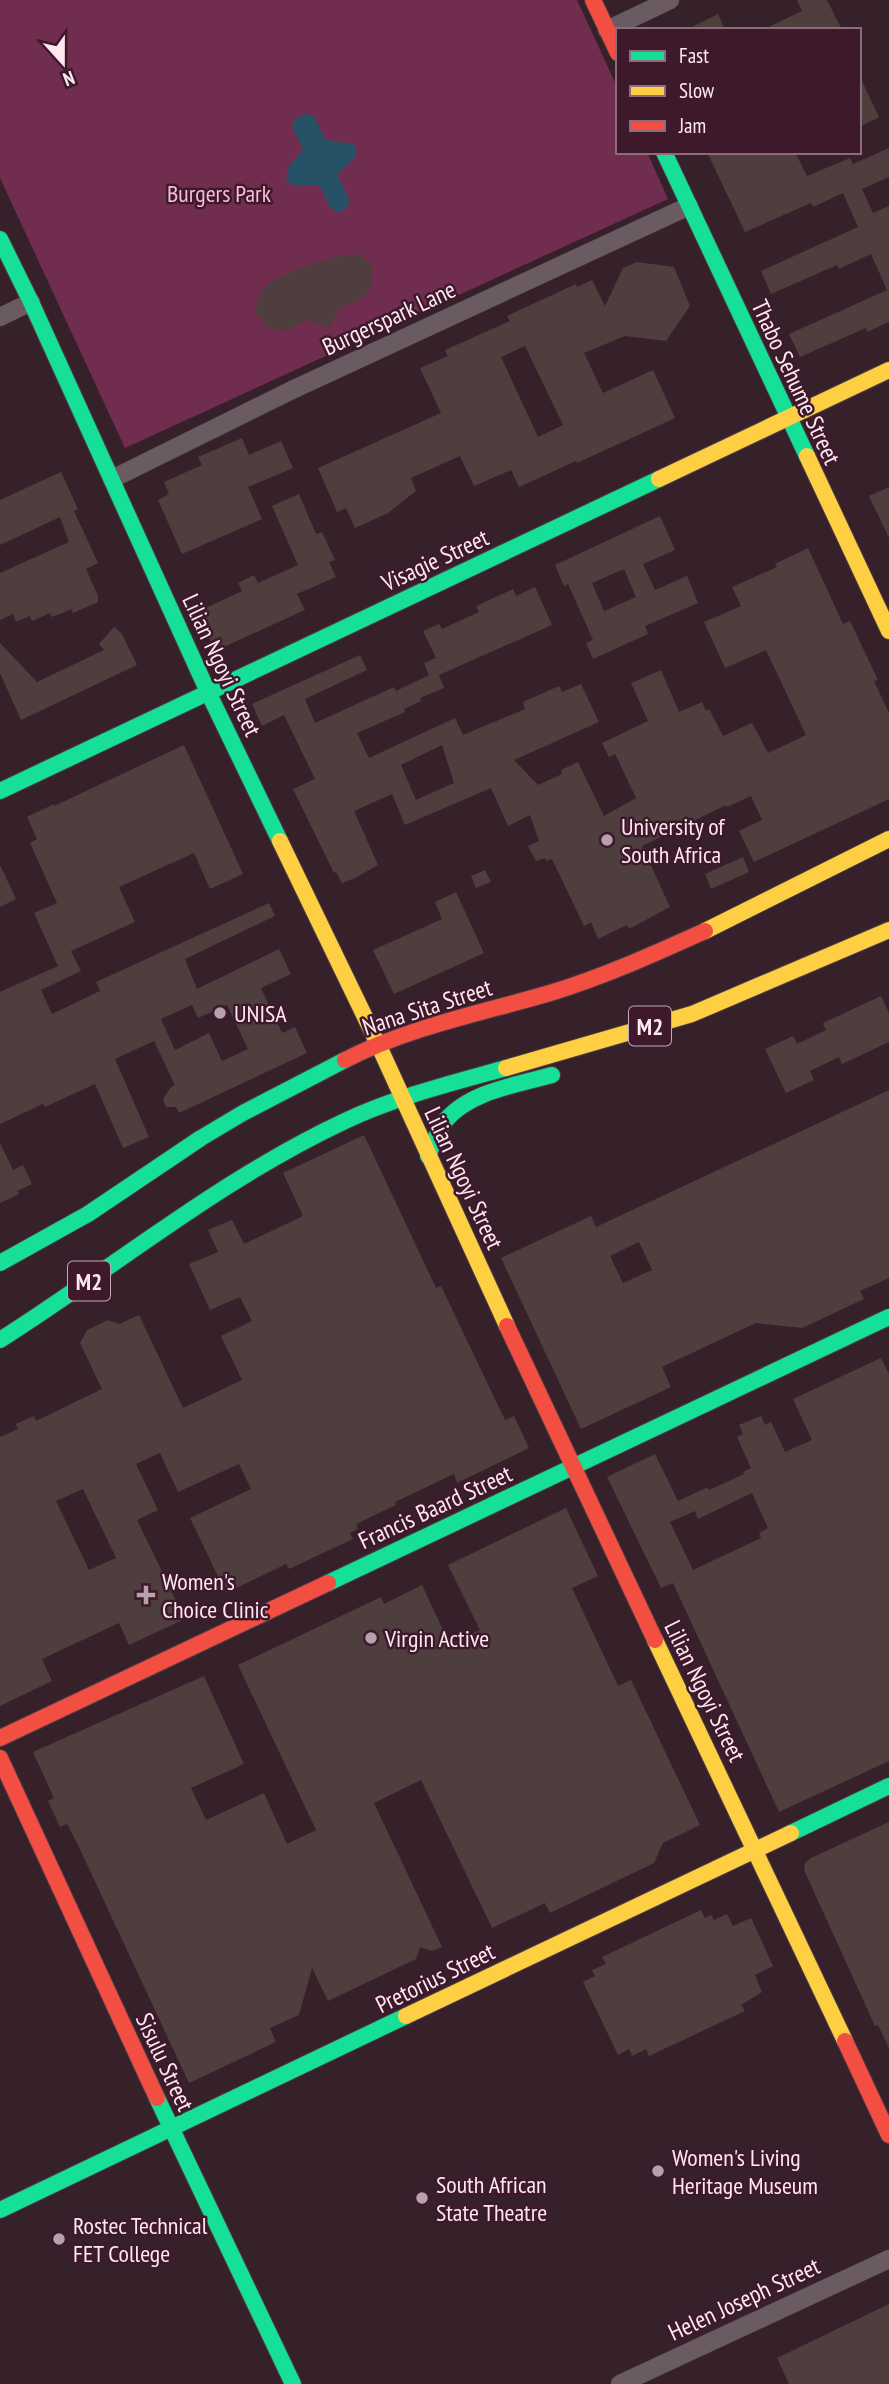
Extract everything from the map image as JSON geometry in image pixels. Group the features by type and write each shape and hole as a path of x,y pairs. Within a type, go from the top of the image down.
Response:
{"street":[{"path":"593,0 616,48"},
{"path":"607,30 670,0"},
{"name":"Thabo Sehume Street","path":"665,154 889,631"},
{"name":"Burgerspark Lane","path":"112,479 292,390 689,206"},
{"name":"Lilian Ngoyi Street","path":"0,239 208,692 378,1044 572,1466 889,2135"},
{"path":"0,317 31,302"},
{"name":"Visagie Street","path":"0,791 889,370"},
{"name":"Nana Sita Street","path":"0,1264 88,1214 243,1113 378,1044 553,992 626,966 722,924 889,839"},
{"name":"M2","path":"0,1340 278,1154 358,1116 402,1098 692,1014 889,930"},
{"path":"604,1057 692,1014"},
{"path":"428,1156 440,1129 448,1117 460,1107 569,1069"},
{"name":"Francis Baard Street","path":"0,1738 889,1317"},
{"name":"Sisulu Street","path":"0,1758 171,2129 293,2384"},
{"name":"Pretorius Street","path":"0,2210 889,1786"},
{"name":"Helen Joseph Street","path":"620,2384 889,2259"}],"green space":[{"name":"Burgers Park","path":"0,0 577,0 616,85 616,154 648,154 668,199 125,448 0,178"}],"water":[{"path":"304,114 313,115 326,140 354,144 357,152 353,160 337,174 350,202 344,210 338,212 330,208 320,186 293,185 286,180 288,168 303,149 292,127 294,120"}],"building":[{"path":"797,0 827,0 841,28 766,28 802,11"},
{"path":"718,14 724,28 690,28"},
{"path":"861,79 879,117 861,126"},
{"path":"889,148 889,177 862,189 873,213 889,206 889,322 867,332 866,328 800,357 789,334 887,290 871,254 839,269 837,265 771,294 761,271 858,227 843,193 813,207 811,203 745,232 708,154 796,154 807,176 850,158 853,164"},
{"path":"359,254 373,267 371,288 359,301 339,308 329,328 307,320 286,331 269,328 255,313 259,294 271,281 302,267 340,256"},
{"path":"637,262 674,267 690,306 666,341 625,336 584,353 603,393 653,370 675,418 519,487 511,470 474,486 460,456 411,478 416,491 388,513 355,528 346,508 337,512 318,468 441,413 420,368 448,356 445,350 510,321 507,316 576,284 577,287 592,280 605,306 623,268","holes":["525,346 563,425 538,437 501,357"]},
{"path":"242,438 249,455 281,441 293,468 248,487 262,519 182,554 158,500 169,494 164,482 202,465 198,457"},
{"path":"61,472 78,509 74,511 98,563 86,569 98,602 73,613 72,609 52,617 50,613 32,621 30,616 16,622 13,614 0,620 0,573 69,542 60,517 0,545 0,500"},
{"path":"889,487 889,538 869,496"},
{"path":"299,494 316,534 322,532 335,560 329,562 336,577 297,594 305,610 215,651 197,612 242,591 238,583 254,575 258,583 298,565 272,506"},
{"path":"660,516 675,550 643,564 655,590 687,576 698,603 645,626 648,634 593,659 586,643 593,640 568,584 564,586 555,565","holes":["624,569 636,597 604,611 592,583"]},
{"path":"808,548 843,624 850,621 878,680 874,681 889,713 889,799 754,862 739,831 762,820 751,796 727,807 726,805 642,846 670,907 629,929 627,925 598,939 591,922 584,926 552,859 536,861 528,846 539,841 530,815 508,826 491,788 405,825 392,794 354,811 378,865 342,883 336,872 334,873 293,789 315,779 284,715 262,726 252,704 360,655 367,670 305,699 315,723 394,687 396,691 429,675 424,663 436,658 423,631 439,624 442,629 479,612 476,606 513,589 516,596 535,587 552,625 439,675 444,688 420,698 421,701 404,709 405,712 357,733 369,758 455,718 463,735 525,709 523,702 559,686 562,692 581,684 599,722 514,760 538,785 562,774 561,770 578,762 604,816 636,798 615,754 609,757 602,743 648,721 631,683 661,670 679,712 702,702 706,711 709,709 723,736 752,723 768,753 806,735 766,650 725,668 704,622 741,606 732,587 777,567 775,564","holes":["442,745 454,783 416,800 401,765"]},
{"path":"114,627 122,634 137,665 21,720 0,673 0,643 37,682 104,650 99,644"},
{"path":"184,745 243,874 210,889 194,853 119,887 135,922 71,951 81,971 41,990 52,1014 100,991 96,982 269,903 275,916 185,959 197,989 279,949 291,974 261,988 282,1033 295,1027 307,1053 179,1113 176,1107 166,1107 163,1099 175,1085 154,1041 115,1059 149,1137 123,1148 95,1084 0,1124 0,992 58,966 34,913 57,903 30,843 37,839 27,817","holes":["192,1005 198,1018 227,1005 248,1049 222,1061 209,1033 175,1050 161,1019"]},
{"path":"743,857 749,872 711,889 705,874"},
{"path":"0,865 16,899 0,907"},
{"path":"485,870 491,882 476,888 471,876"},
{"path":"456,892 484,953 394,994 373,950 442,919 435,902"},
{"path":"881,996 889,1013 889,1042 842,1064 839,1057 810,1071 814,1080 786,1093 765,1049 793,1036 797,1044 826,1030 823,1023"},
{"path":"889,1090 889,1278 860,1291 864,1299 802,1328 756,1323 662,1367 671,1387 581,1429 501,1258 591,1216 596,1227","holes":["639,1242 652,1270 623,1283 610,1256"]},
{"path":"364,1135 436,1288 441,1286 505,1420 514,1416 529,1448 457,1483 454,1474 395,1502 396,1505 356,1524 358,1529 350,1533 353,1539 289,1569 286,1564 226,1593 190,1518 251,1489 239,1464 178,1492 160,1453 136,1464 158,1510 137,1520 185,1619 129,1645 119,1623 42,1659 52,1681 0,1706 0,1437 18,1429 16,1424 34,1416 36,1421 102,1389 80,1343 87,1330 108,1320 119,1324 139,1315 183,1408 242,1380 221,1336 252,1321 240,1297 210,1310 189,1264 218,1252 208,1230 232,1220 244,1244 303,1216 283,1173","holes":["83,1489 116,1558 89,1570 56,1501"]},
{"path":"0,1143 13,1170 23,1165 32,1184 0,1203"},
{"path":"881,1358 889,1374 889,1761 779,1812 673,1583 661,1588 607,1477 655,1454 678,1501 708,1487 709,1490 751,1468 737,1437 743,1434 739,1425 761,1416 765,1425 771,1422 785,1452 812,1440 793,1399","holes":["752,1493 768,1528 759,1533 761,1538 693,1570 670,1522 695,1511 698,1519"]},
{"path":"566,1508 598,1576 572,1588 618,1686 631,1680 700,1825 663,1843 654,1863 550,1913 545,1903 492,1928 421,1780 374,1803 442,1947 432,1951 420,1947 416,1959 328,2001 312,1968 299,2015 270,2028 276,2042 189,2083 77,1843 67,1824 60,1827 48,1801 54,1798 33,1752 204,1676 244,1764 191,1788 206,1820 264,1793 287,1844 316,1830 238,1665 381,1597 384,1604 422,1585 450,1645 480,1630 448,1565"},
{"path":"889,1822 889,2048 878,2025 875,2026 804,1870 805,1863 811,1858"},
{"path":"701,1910 705,1918 711,1915 714,1920 727,1914 733,1926 751,1918 773,1966 755,1975 762,1992 741,2005 745,2011 649,2056 646,2049 632,2056 629,2049 618,2055 583,1982 595,1976 592,1970 606,1964 602,1957"},
{"path":"889,2304 889,2384 789,2384 777,2358"}],"traffic: fast":[{"path":"665,154 807,456"},
{"path":"0,239 208,692 280,841"},
{"path":"0,791 659,479"},
{"path":"0,1263 88,1214 243,1113 345,1060"},
{"path":"0,1340 169,1225 299,1144 384,1105 506,1068"},
{"path":"428,1156 445,1121 467,1103 495,1091 552,1075"},
{"path":"328,1583 889,1317"},
{"path":"791,1833 889,1786"},
{"path":"0,2210 406,2016"},
{"path":"157,2098 293,2384"}],"traffic: slow":[{"path":"659,479 889,370"},
{"path":"807,456 889,631"},
{"path":"705,931 889,839"},
{"path":"280,841 378,1044 507,1326"},
{"path":"506,1068 692,1014 889,930"},
{"path":"655,1640 845,2041"},
{"path":"406,2016 791,1833"}],"traffic: jam":[{"path":"593,0 616,49"},
{"path":"345,1060 394,1038 589,980 705,931"},
{"path":"507,1326 655,1640"},
{"path":"0,1738 328,1583"},
{"path":"0,1758 157,2098"},
{"path":"845,2041 889,2135"}],"place":[{"name":"University of South Africa","path":"607,840"},
{"name":"UNISA","path":"220,1013"},
{"name":"Women's Choice Clinic","path":"146,1595"},
{"name":"Virgin Active","path":"371,1638"},
{"name":"Women's Living Heritage Museum","path":"658,2171"},
{"name":"South African State Theatre","path":"422,2198"},
{"name":"Rostec Technical FET College","path":"59,2239"}]}
